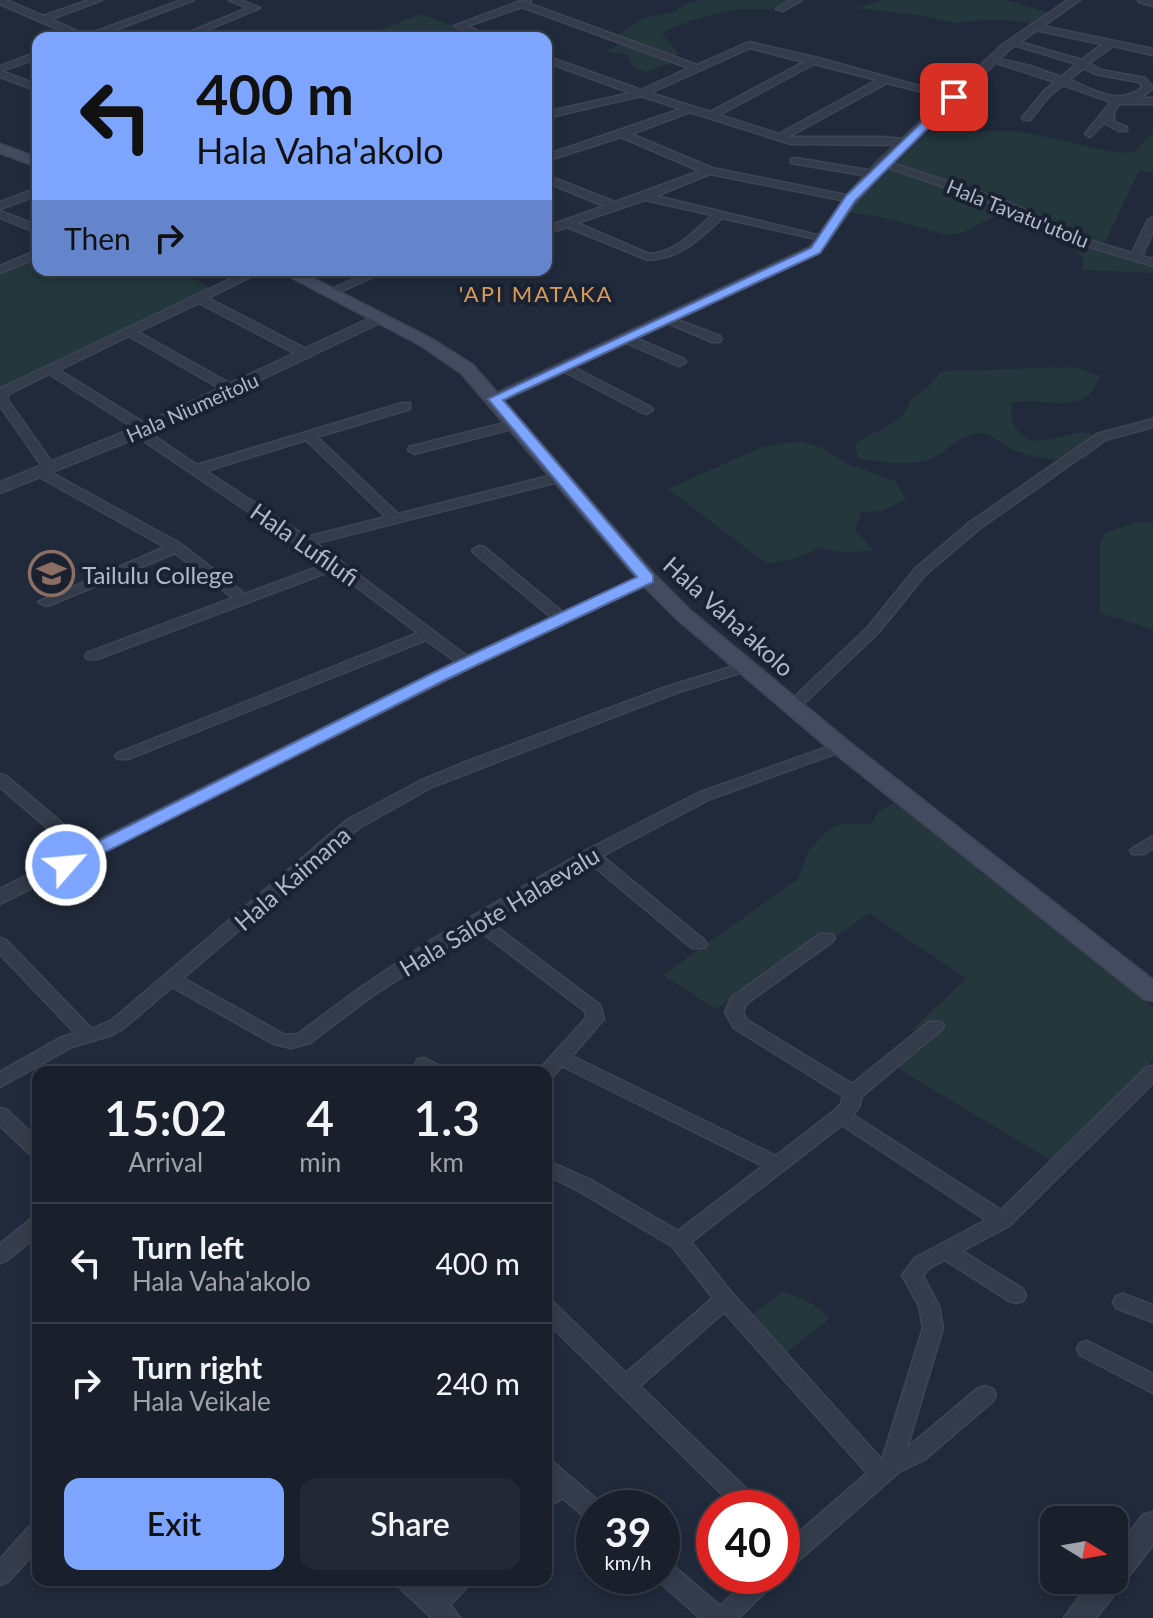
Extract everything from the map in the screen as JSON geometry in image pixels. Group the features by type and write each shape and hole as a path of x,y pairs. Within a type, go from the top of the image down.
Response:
{"main road":[{"path":"0,148 32,158"},
{"name":"Hala Vaha'akolo","path":"296,276 451,356 495,399 647,578 744,667 1153,993"}],"street":[{"path":"0,2 7,0"},
{"path":"43,19 98,0"},
{"path":"102,32 190,0"},
{"path":"195,32 256,8 233,0"},
{"path":"474,32 459,26 534,0"},
{"path":"780,9 798,0"},
{"path":"495,399 815,250 851,199 906,142 1012,43 1075,0"},
{"path":"1142,0 1153,3"},
{"path":"0,2 72,32"},
{"path":"521,4 694,67"},
{"path":"1033,27 1153,52"},
{"path":"1012,43 1084,63 1098,72 1142,80 1114,99 1109,123 1123,129"},
{"path":"1027,118 1040,99 1062,80 1105,46 1115,43"},
{"path":"552,114 641,93 749,45 954,97"},
{"path":"2,68 32,57"},
{"path":"994,59 1114,99 1153,101"},
{"path":"711,115 815,60"},
{"path":"552,61 780,137 803,142 906,142"},
{"path":"2,68 32,85"},
{"path":"780,137 887,79"},
{"path":"552,104 566,110"},
{"path":"552,156 689,109"},
{"path":"1090,134 1110,112"},
{"path":"622,134 709,171 851,199"},
{"name":"Hala Tavatu'utolu","path":"795,161 879,168 999,202 1094,245 1153,263"},
{"path":"552,229 709,171"},
{"path":"552,180 614,206"},
{"path":"0,206 32,193"},
{"path":"645,197 825,238"},
{"path":"0,214 32,227"},
{"path":"567,223 648,257 658,258 672,253 720,214"},
{"path":"1136,257 1153,220"},
{"path":"0,270 32,256"},
{"path":"244,600 176,547 46,470 1,397 7,390 49,369 245,276"},
{"path":"329,293 369,276"},
{"path":"199,298 306,354"},
{"name":"Hala Niumeitolu","path":"0,488 142,431 379,318"},
{"path":"667,319 716,339"},
{"path":"128,331 232,390"},
{"path":"626,338 680,362"},
{"path":"565,367 647,410"},
{"name":"Hala Lufilufi","path":"49,369 194,470 305,542 467,663"},
{"path":"194,470 406,406"},
{"path":"792,707 873,630 920,572 974,526 1101,437 1153,423"},
{"path":"414,450 516,424"},
{"path":"308,435 394,518"},
{"path":"305,542 561,477"},
{"path":"45,602 176,547"},
{"path":"479,550 561,618"},
{"path":"92,656 336,565"},
{"path":"0,897 467,663 647,578"},
{"path":"123,756 430,633"},
{"name":"Hala Kaimana","path":"0,1080 66,1042 86,1034 106,1031 118,1024 173,980 337,836 402,797 469,766 671,690 744,667"},
{"name":"Hala Sālote Halaevalu","path":"173,980 280,1040 291,1042 304,1039 366,992 591,855 704,796 841,747"},
{"path":"0,779 88,854"},
{"path":"591,855 698,944"},
{"path":"478,921 594,1009 595,1019 552,1065 777,1165"},
{"path":"826,938 738,1001 734,1012 740,1024 853,1093"},
{"path":"0,944 86,1034"},
{"path":"679,1241 841,1116 850,1107 853,1093 935,1026"},
{"path":"886,1470 933,1328 931,1307 912,1275 922,1263 1002,1221 1153,1072"},
{"path":"0,1115 32,1144"},
{"path":"841,1116 1002,1221"},
{"path":"552,1170 626,1208 679,1241 725,1299 886,1470"},
{"path":"0,1255 32,1229"},
{"path":"947,1251 1016,1295"},
{"path":"626,1385 725,1299"},
{"path":"1123,1302 1153,1314"},
{"path":"552,1314 733,1490"},
{"path":"1087,1349 1153,1384"},
{"path":"800,1539 886,1470 916,1454 985,1395"},
{"path":"555,1492 576,1502"},
{"path":"1128,1556 1153,1524"},
{"path":"0,1575 32,1540"},
{"path":"680,1585 720,1618 746,1594"},
{"path":"413,1586 441,1612 456,1586"},
{"path":"1079,1618 1098,1594"}],"green space":[{"path":"700,0 789,0 783,5 763,10 734,10 696,19 669,30 662,34 678,53 676,61 646,72 632,66 627,54 604,51 621,44 612,40 643,18 673,12"},
{"path":"885,0 1007,0 1049,13 1032,22 988,20 955,23 857,8"},
{"path":"421,14 464,32 374,32"},
{"path":"1019,131 1118,153 1134,152 1153,132 1153,172 1139,171 1103,246 1026,209 895,161 924,133"},
{"path":"889,169 900,169 1011,208 962,233 946,235 881,217 848,212"},
{"path":"1085,243 1153,266 1153,273 1082,270 1083,257 1076,251 1075,244"},
{"path":"32,259 32,276 189,276 212,289 5,388 0,397 0,272"},
{"path":"1074,367 1100,376 1085,398 1062,403 1011,403 1012,418 1020,433 1028,439 1048,440 1088,433 1104,444 1084,459 1046,458 1019,453 984,433 966,436 925,461 900,463 858,458 855,443 897,420 911,398 927,388 942,371"},
{"path":"799,441 823,448 845,463 895,481 906,499 883,511 861,512 855,529 873,550 845,553 820,548 797,558 767,564 668,489 762,447"},
{"path":"1137,522 1153,523 1153,629 1100,613 1100,543 1105,533"},
{"path":"894,803 1153,1007 1153,1060 1052,1161 893,1065 924,1036 912,1030 966,978 869,913 837,936 828,931 716,1009 663,975 798,879 809,850 828,830 841,824 871,824 879,811"},
{"path":"783,1291 813,1304 830,1318 786,1353 751,1316"}],"place":[{"name":"Tailulu College","path":"51,574"}],"district":[{"name":"'API MATAKA","path":"536,293"}],"route":[{"path":"66,865 441,675 647,578 495,399 815,250 851,199 954,97"}]}
